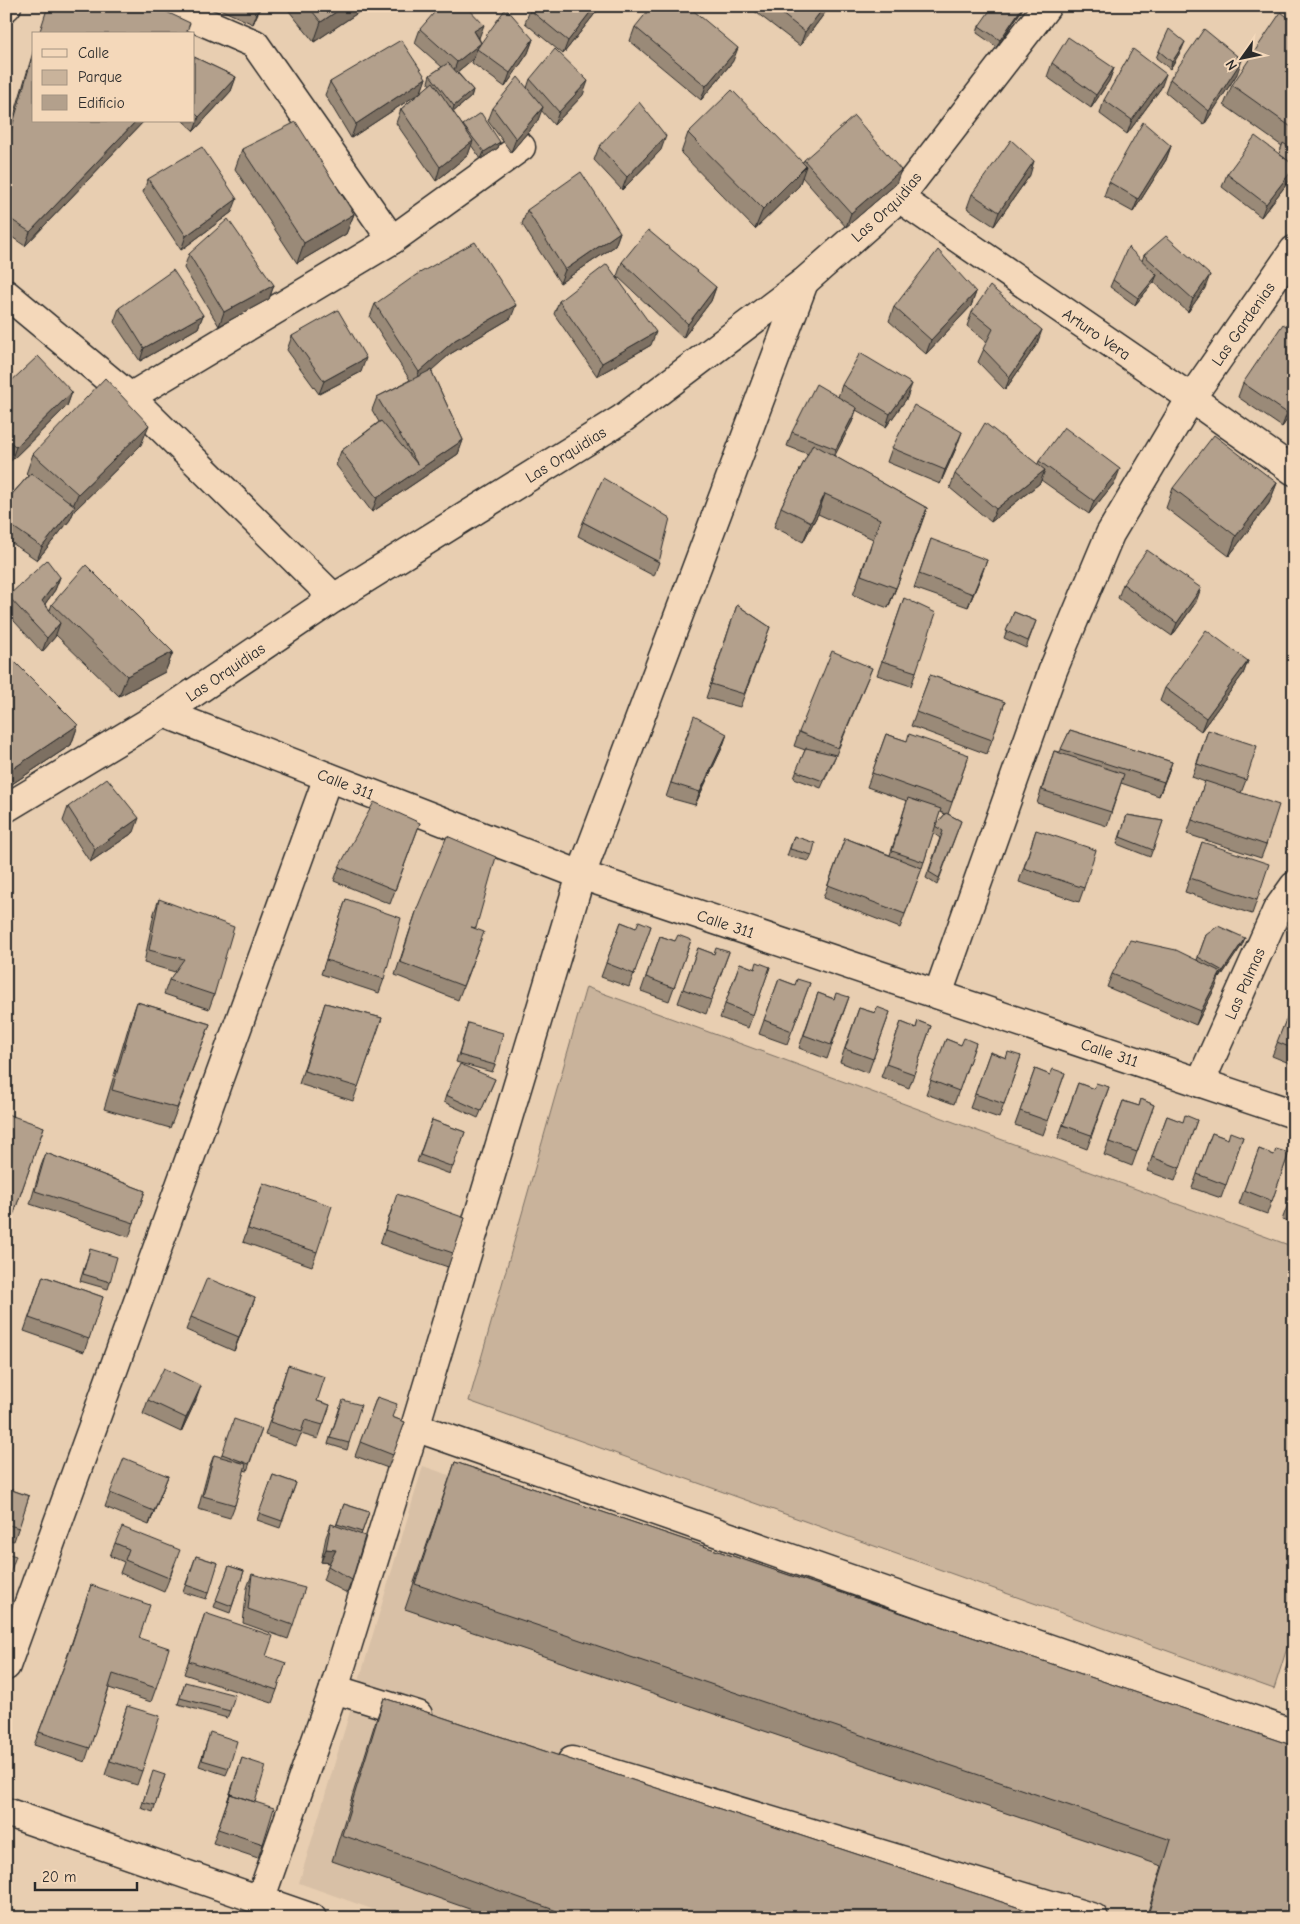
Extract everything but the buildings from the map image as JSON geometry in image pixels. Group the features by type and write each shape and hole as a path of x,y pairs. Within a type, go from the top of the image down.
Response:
{"street":[{"path":"167,6 255,44 392,240"},
{"name":"Las Orquidias","path":"6,808 164,713 334,598 622,420 804,282 899,198 1047,6"},
{"path":"130,397 392,240 521,147"},
{"name":"Arturo Vera","path":"899,198 1294,471"},
{"name":"Las Gardenias","path":"938,994 1053,670 1106,543 1191,398 1294,250"},
{"path":"260,1900 334,1689 581,875 804,282"},
{"path":"6,294 130,397 334,598"},
{"name":"Calle 311","path":"164,713 581,875 1294,1114"},
{"path":"6,1666 328,778"},
{"name":"Las Palmas","path":"1200,1084 1277,910 1294,886"},
{"path":"415,1427 1294,1734"},
{"path":"334,1689 438,1721"},
{"path":"552,1755 1094,1918"},
{"path":"6,1812 312,1918"}],"shaded area":[{"path":"423,1466 1294,1769 1294,1918 397,1918 299,1883"}],"green space":[{"path":"586,987 1294,1247 1294,1626 1274,1689 469,1401"}]}
